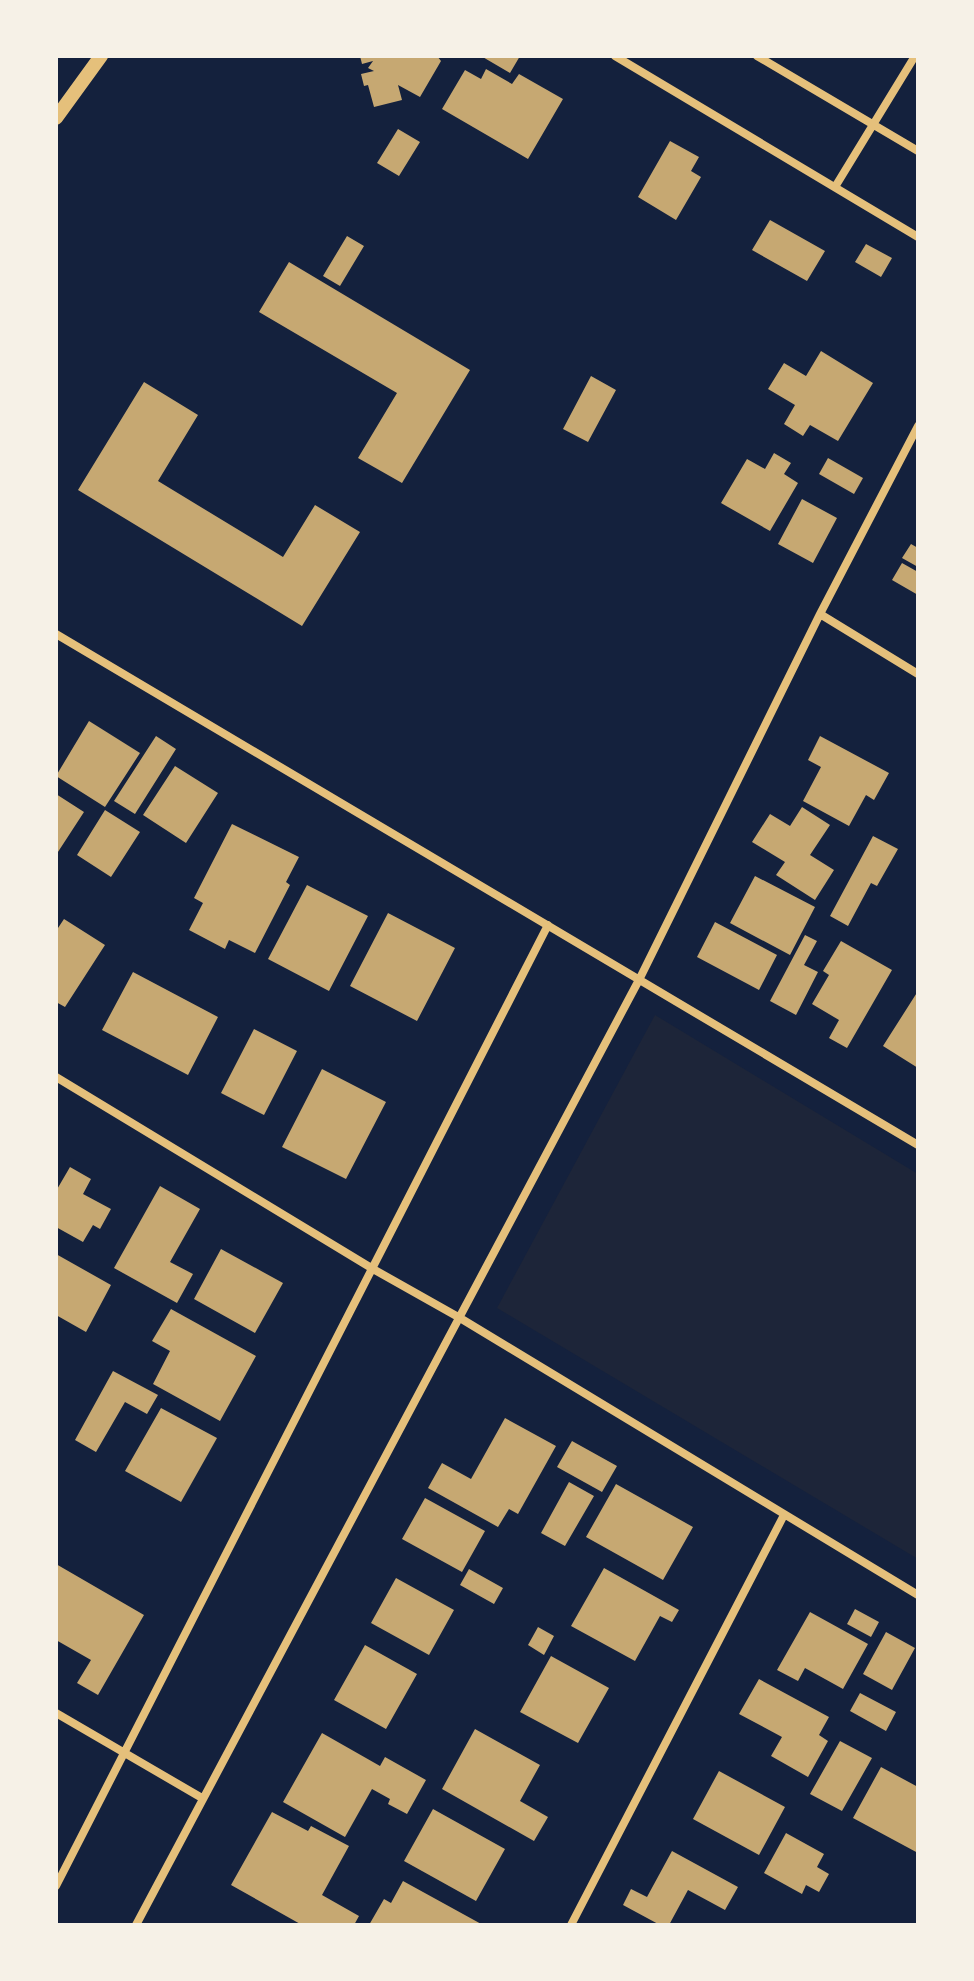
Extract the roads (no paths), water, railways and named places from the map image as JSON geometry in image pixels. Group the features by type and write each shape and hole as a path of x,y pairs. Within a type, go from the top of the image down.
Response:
{"street":[{"path":"56,118 101,56"},
{"path":"615,56 918,237"},
{"path":"757,56 918,151"},
{"path":"835,187 915,56"},
{"path":"136,1925 640,978 820,614 918,426"},
{"path":"820,614 918,674"},
{"path":"56,634 918,1145"},
{"path":"56,1886 548,925"},
{"path":"56,1077 918,1595"},
{"path":"571,1925 784,1515"},
{"path":"56,1713 202,1798"}]}
